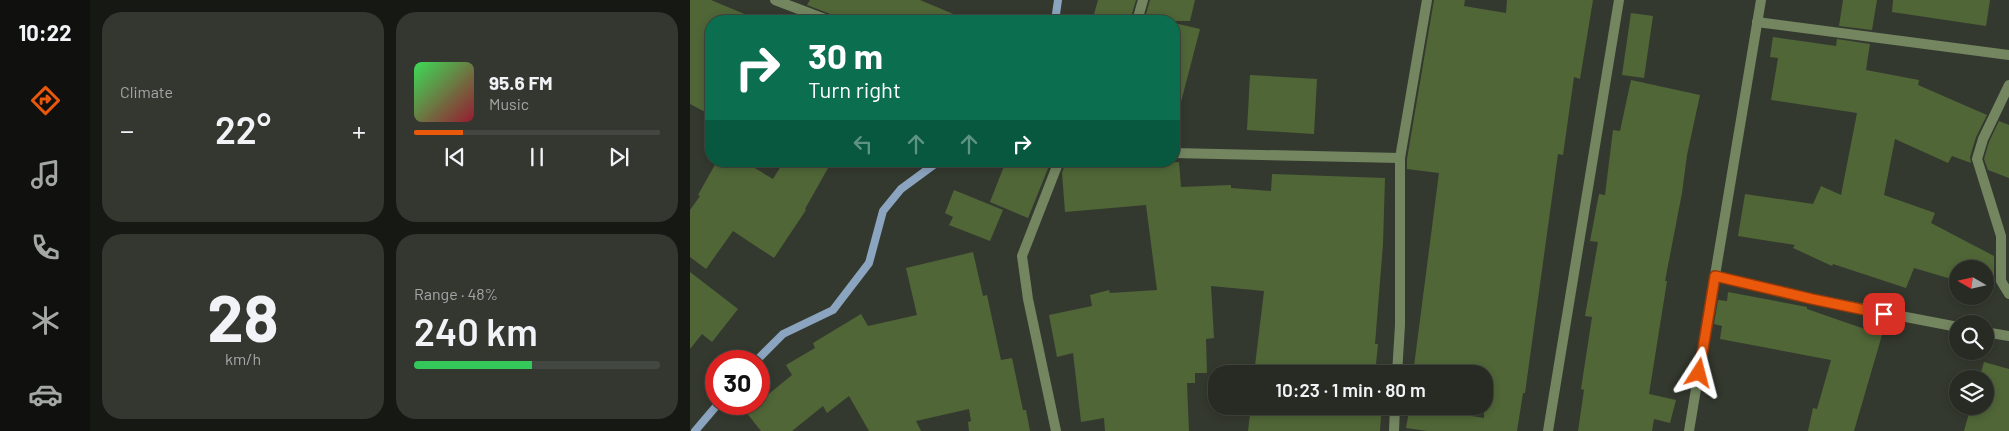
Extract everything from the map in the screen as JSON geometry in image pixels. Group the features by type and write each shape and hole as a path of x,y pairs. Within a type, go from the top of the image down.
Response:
{"street":[{"path":"775,0 792,3 817,15"},
{"path":"1138,15 1143,0"},
{"path":"1398,365 1400,325 1400,158 1427,0"},
{"path":"1548,431 1619,0"},
{"path":"1689,431 1761,0"},
{"path":"1757,22 2009,56"},
{"path":"2009,85 1983,139 1977,160 2000,236 2001,281 2009,294"},
{"path":"1180,153 1400,158"},
{"path":"1056,431 1028,299 1022,256 1057,167"},
{"path":"1715,276 1812,299 1949,325"},
{"path":"1994,334 2009,336"},
{"path":"1394,431 1395,415"}],"building":[{"path":"690,0 711,0 747,15 705,15 705,112 690,104"},
{"path":"810,0 920,0 956,15 833,15 807,5"},
{"path":"1098,0 1136,0 1132,15 1094,15"},
{"path":"1150,0 1195,0 1190,21 1180,21 1180,15 1146,15"},
{"path":"1434,0 1465,0 1464,6 1506,13 1507,0 1593,0 1580,79 1574,77 1563,155 1558,154 1525,393 1523,393 1517,431 1427,431 1406,428 1408,415 1466,415 1484,418 1484,415 1493,415 1493,365 1414,365 1439,173 1407,169 1407,159"},
{"path":"1843,0 1877,0 1872,30 1839,26"},
{"path":"1893,0 1990,0 1986,26 1892,12"},
{"path":"1631,13 1653,16 1644,78 1622,75"},
{"path":"1180,24 1200,29 1180,102"},
{"path":"1773,37 1836,46 1837,39 1870,44 1866,70 1919,80 1918,85 1987,115 1976,137 1970,157 1971,163 1952,156 1948,163 1895,139 1884,195 1935,213 1931,223 1994,256 1994,260 1949,260 1949,278 1914,268 1906,288 1833,264 1832,266 1793,248 1795,245 1738,236 1745,194 1813,204 1821,186 1841,195 1857,113 1771,100 1778,58 1770,57"},
{"path":"1250,75 1317,79 1314,134 1247,130"},
{"path":"1631,80 1700,95 1687,155 1682,193 1665,281 1667,281 1649,394 1676,400 1670,423 1654,419 1652,431 1578,431 1584,390 1581,389 1592,317 1585,316 1598,242 1590,241 1599,194 1605,195 1613,130 1620,131"},
{"path":"1999,121 2009,125 2009,178 1988,170 1984,159 1989,142"},
{"path":"714,167 753,167 773,179 780,167 829,167 806,210 774,258 733,231 706,269 690,257 690,210 700,196 698,195"},
{"path":"1004,167 1049,167 1028,218 990,202"},
{"path":"1064,167 1179,167 1181,187 1231,185 1231,188 1271,191 1272,174 1385,178 1383,244 1375,344 1378,344 1376,365 1255,365 1264,291 1211,286 1214,338 1206,339 1207,373 1195,373 1195,383 1187,383 1189,431 1105,431 1104,418 1081,422 1073,353 1057,357 1049,315 1092,306 1090,295 1109,290 1110,293 1157,290 1146,205 1065,212 1062,173"},
{"path":"954,190 1003,210 990,241 949,225 953,217 945,213"},
{"path":"973,252 983,296 987,295 1001,360 1012,358 1023,410 1026,410 1030,431 969,431 968,422 971,421 969,409 916,421 921,431 869,431 849,396 827,413 823,406 792,431 761,431 748,415 770,415 770,393 792,375 786,365 815,348 813,343 861,314 868,326 917,315 906,268"},
{"path":"690,272 738,309 712,342 702,334 690,349"},
{"path":"1728,292 1807,307 1807,309 1882,335 1854,431 1808,431 1813,408 1817,409 1831,360 1720,339 1722,326 1714,324 1718,300 1727,301"},
{"path":"1984,362 2009,369 2009,431 1964,431 1968,415 1994,415 1994,370 1982,370"},
{"path":"1250,415 1381,416 1380,431 1248,431"}],"waterway":[{"path":"1056,15 1058,0"},
{"path":"767,350 783,334 833,310 869,263 883,211 901,189 931,167"},
{"path":"695,431 709,415"}],"route":[{"path":"1699,373 1715,276 1884,314"}]}
